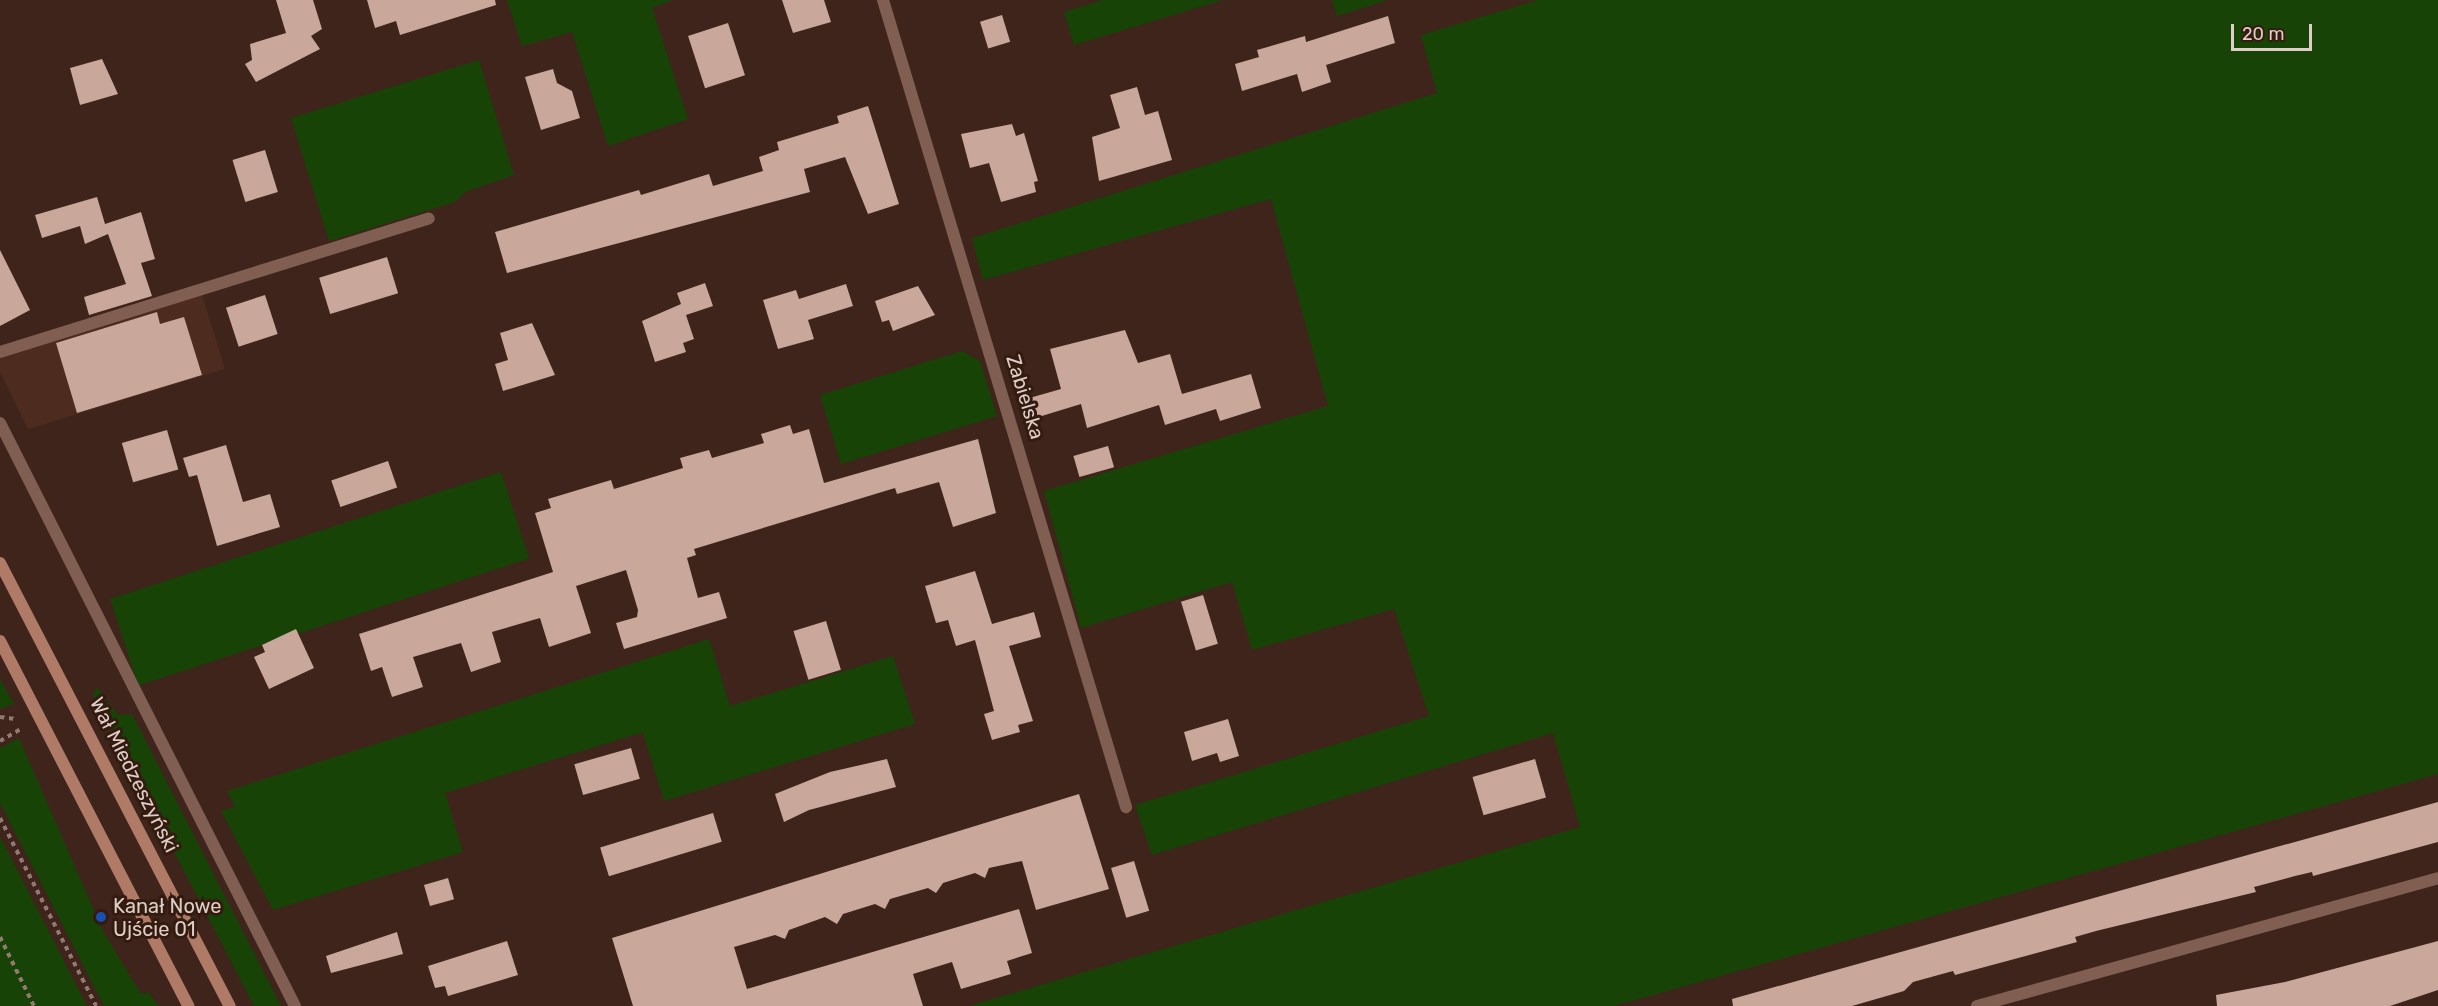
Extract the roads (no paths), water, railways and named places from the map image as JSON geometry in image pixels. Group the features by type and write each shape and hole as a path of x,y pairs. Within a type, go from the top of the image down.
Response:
{"main road":[{"name":"Wał Miedzeszyński","path":"0,563 230,1006"},
{"path":"0,641 188,1006"}],"street":[{"name":"Zabielska","path":"883,0 1126,807"},
{"path":"0,352 429,218"},
{"path":"0,423 295,1006"},
{"path":"1977,1006 2438,878"}],"place":[{"name":"Kanał Nowe Ujście 01","path":"101,917"}]}
